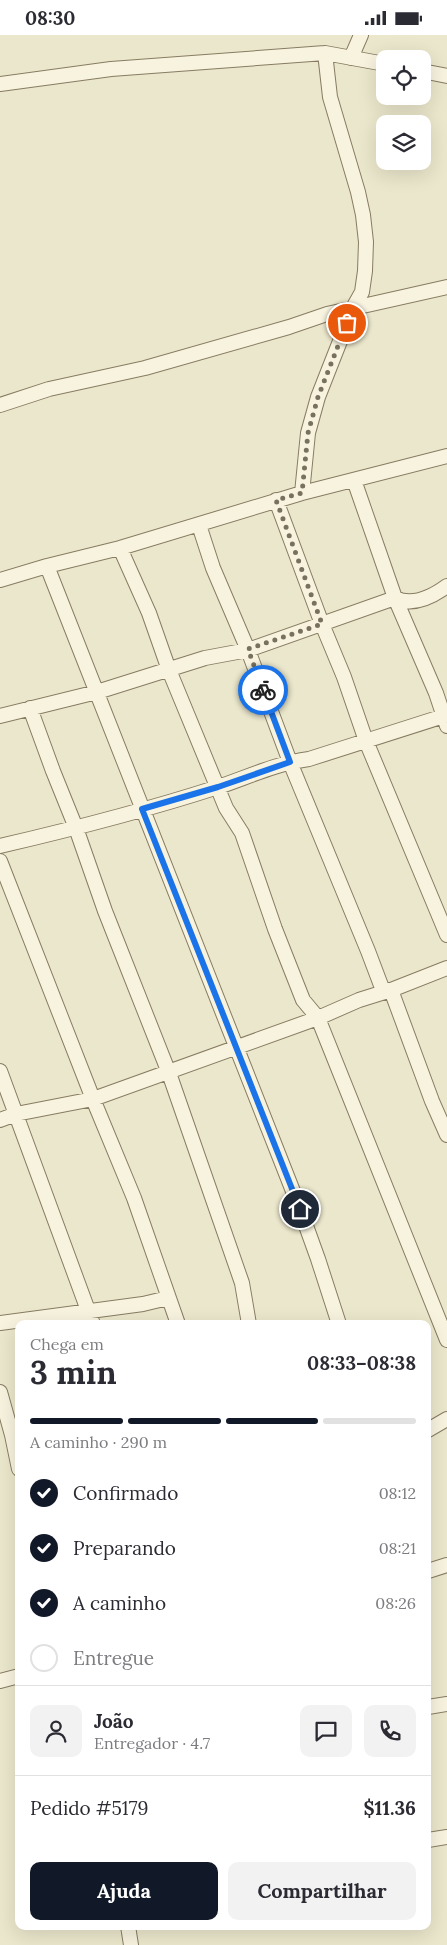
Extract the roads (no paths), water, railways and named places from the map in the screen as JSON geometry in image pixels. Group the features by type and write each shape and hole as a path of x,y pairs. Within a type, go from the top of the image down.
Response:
{"street":[{"path":"352,58 361,35"},
{"path":"302,493 308,433 315,406 353,308 362,292 366,242 358,192 330,97 325,53"},
{"path":"0,84 111,69 325,53 376,62"},
{"path":"431,73 447,76"},
{"path":"0,405 49,389 145,368 199,351 289,327 327,314 447,287"},
{"path":"0,580 120,548 276,500 447,456"},
{"path":"0,846 76,828 218,787 290,762 309,759 446,719 395,598 354,480"},
{"path":"276,500 322,624 344,677 366,741 447,935"},
{"path":"199,525 213,568 248,649 290,762 368,951 376,975 382,988 391,990"},
{"path":"120,548 149,613 169,670 226,808 242,833 275,929 304,1000 318,1018 447,1341"},
{"path":"47,566 318,1259 338,1320"},
{"path":"0,716 97,692 205,658 248,649 395,598 405,603 416,602 447,586"},
{"path":"30,708 52,771 76,828 105,911 169,1073 242,1283 248,1320"},
{"path":"0,861 93,1099 134,1198 176,1320"},
{"path":"0,1120 16,1114 93,1099 318,1018 358,1000 391,990 447,968"},
{"path":"391,990 432,1101 447,1135"},
{"path":"0,1071 90,1317"},
{"path":"45,1320 90,1317 168,1298"},
{"path":"0,1323 15,1322"},
{"path":"0,1392 15,1450"},
{"path":"431,1428 447,1419"},
{"path":"431,1570 447,1565"},
{"path":"0,1681 15,1677"},
{"path":"431,1707 447,1704"},
{"path":"431,1840 447,1837"},
{"path":"129,1930 131,1945"}]}
